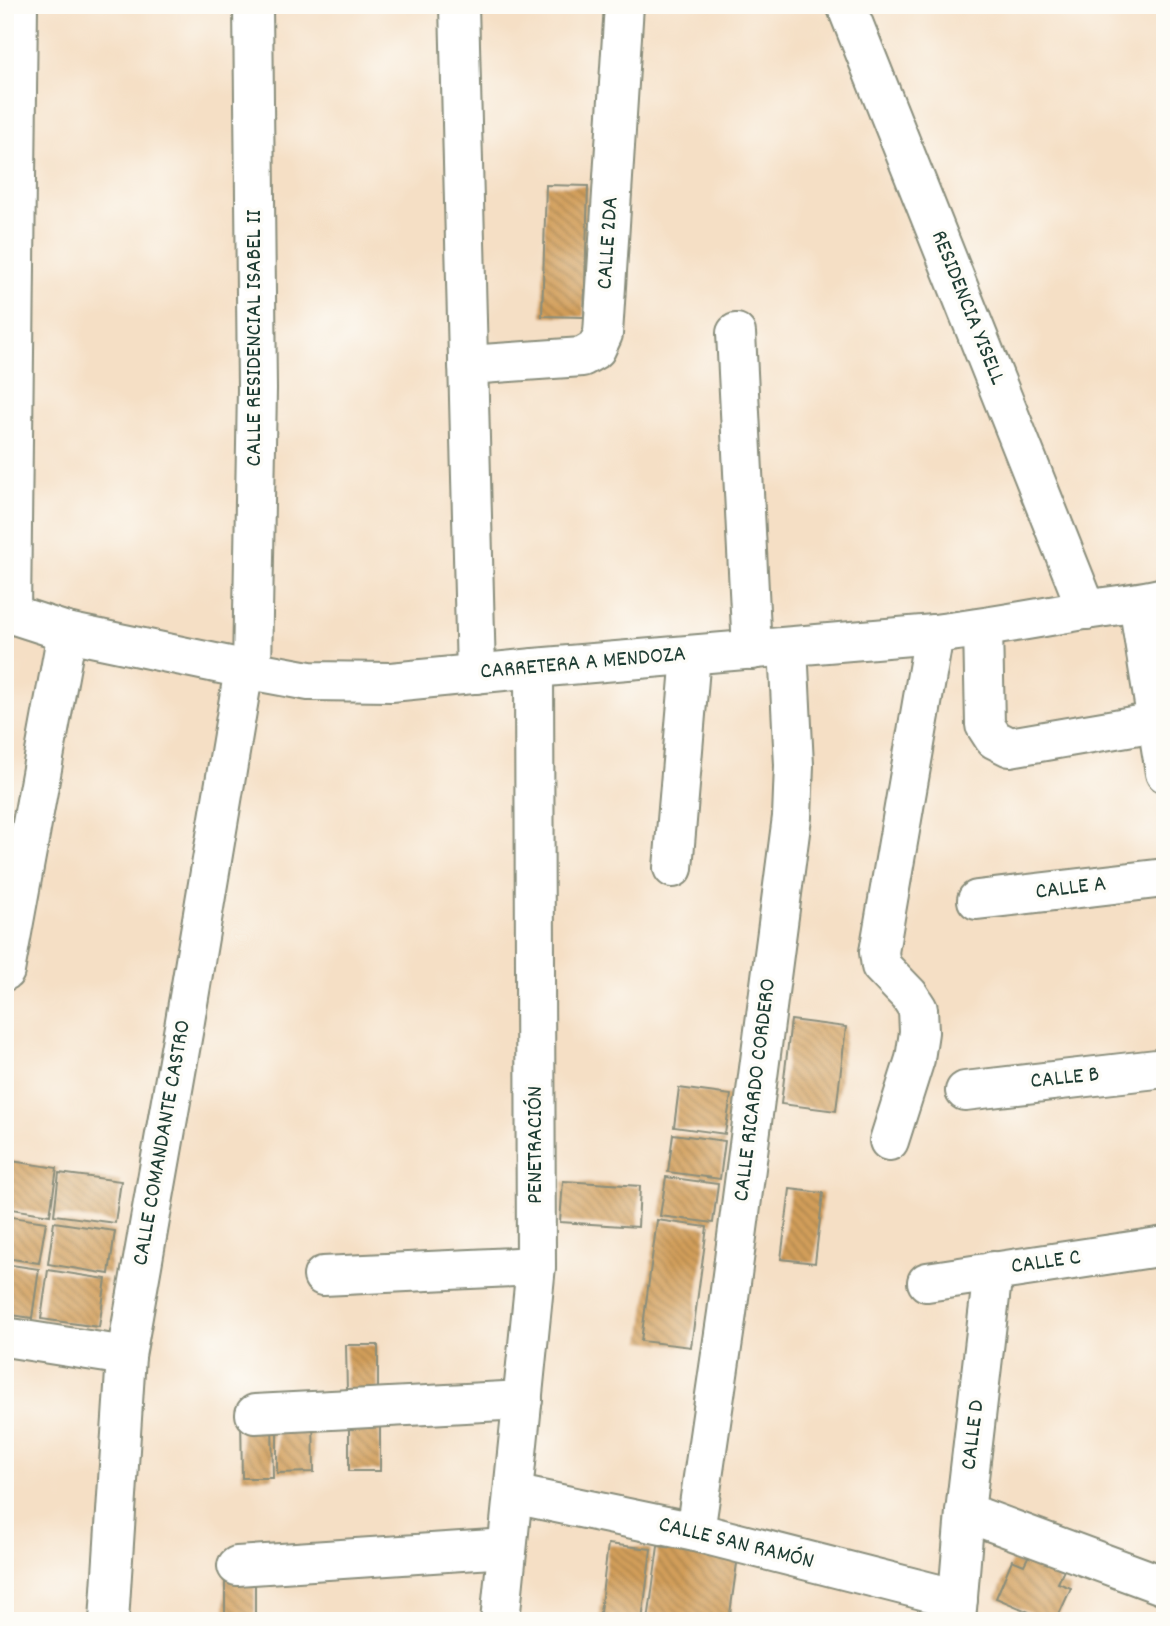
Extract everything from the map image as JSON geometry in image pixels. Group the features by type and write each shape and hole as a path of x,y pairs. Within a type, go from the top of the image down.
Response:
{"street":[{"path":"8,613 18,5"},
{"name":"CALLE RESIDENCIAL ISABEL II","path":"248,670 257,389 253,5"},
{"path":"459,5 476,674"},
{"name":"CALLE 2DA","path":"467,365 582,357 596,349 600,342 604,325 624,5"},
{"name":"RESIDENCIA YISELL","path":"846,5 1087,610"},
{"name":"CALLE RICARDO CORDERO","path":"695,1532 729,1300 792,817 794,765 770,648 736,333"},
{"path":"1151,600 1156,722 1165,773"},
{"name":"CARRETERA A MENDOZA","path":"8,613 67,632 309,681 391,682 934,634 1151,600"},
{"path":"983,628 985,725 994,739 1010,747 1156,722"},
{"path":"5,971 67,632"},
{"path":"889,1141 915,1059 919,1032 918,1009 909,995 881,967 879,953 934,634"},
{"path":"673,868 691,655"},
{"name":"PENETRACIÓN","path":"500,1621 536,1266 534,668"},
{"name":"CALLE COMANDANTE CASTRO","path":"109,1621 126,1356 248,670"},
{"name":"CALLE A","path":"976,900 1165,878"},
{"name":"CALLE B","path":"965,1091 1165,1068"},
{"name":"CALLE C","path":"927,1282 1165,1247"},
{"path":"323,1276 536,1266"},
{"name":"CALLE D","path":"957,1610 965,1513 993,1271"},
{"path":"5,1337 126,1356"},
{"path":"255,1414 523,1400"},
{"name":"CALLE SAN RAMÓN","path":"513,1494 695,1532 957,1610"},
{"path":"965,1513 1165,1586"},
{"path":"237,1566 508,1548"}],"building":[{"path":"546,185 588,186 584,317 542,316"},
{"path":"791,1020 846,1027 836,1111 781,1104"},
{"path":"679,1088 731,1095 725,1134 674,1127"},
{"path":"673,1134 725,1141 720,1179 668,1172"},
{"path":"5,1160 57,1168 50,1215 5,1208"},
{"path":"59,1173 121,1181 115,1223 54,1215"},
{"path":"666,1177 718,1184 713,1223 660,1216"},
{"path":"563,1181 640,1186 638,1227 560,1222"},
{"path":"790,1189 823,1193 815,1263 781,1259"},
{"path":"5,1216 46,1222 39,1263 5,1258"},
{"path":"657,1220 707,1227 691,1347 641,1341"},
{"path":"54,1222 115,1231 109,1274 48,1264"},
{"path":"5,1264 39,1269 32,1318 5,1314"},
{"path":"48,1270 106,1279 99,1327 41,1319"},
{"path":"346,1345 378,1345 378,1392 347,1392"},
{"path":"277,1414 313,1414 314,1472 277,1473"},
{"path":"349,1416 380,1416 380,1471 349,1471"},
{"path":"241,1417 272,1417 273,1478 242,1478"},
{"path":"608,1544 651,1549 642,1621 599,1621"},
{"path":"658,1546 738,1556 729,1621 648,1621"},
{"path":"1029,1555 1064,1570 1058,1583 1071,1588 1056,1621 1050,1621 996,1598 1012,1560 1024,1565"},
{"path":"225,1568 255,1568 255,1619 225,1619"}]}
